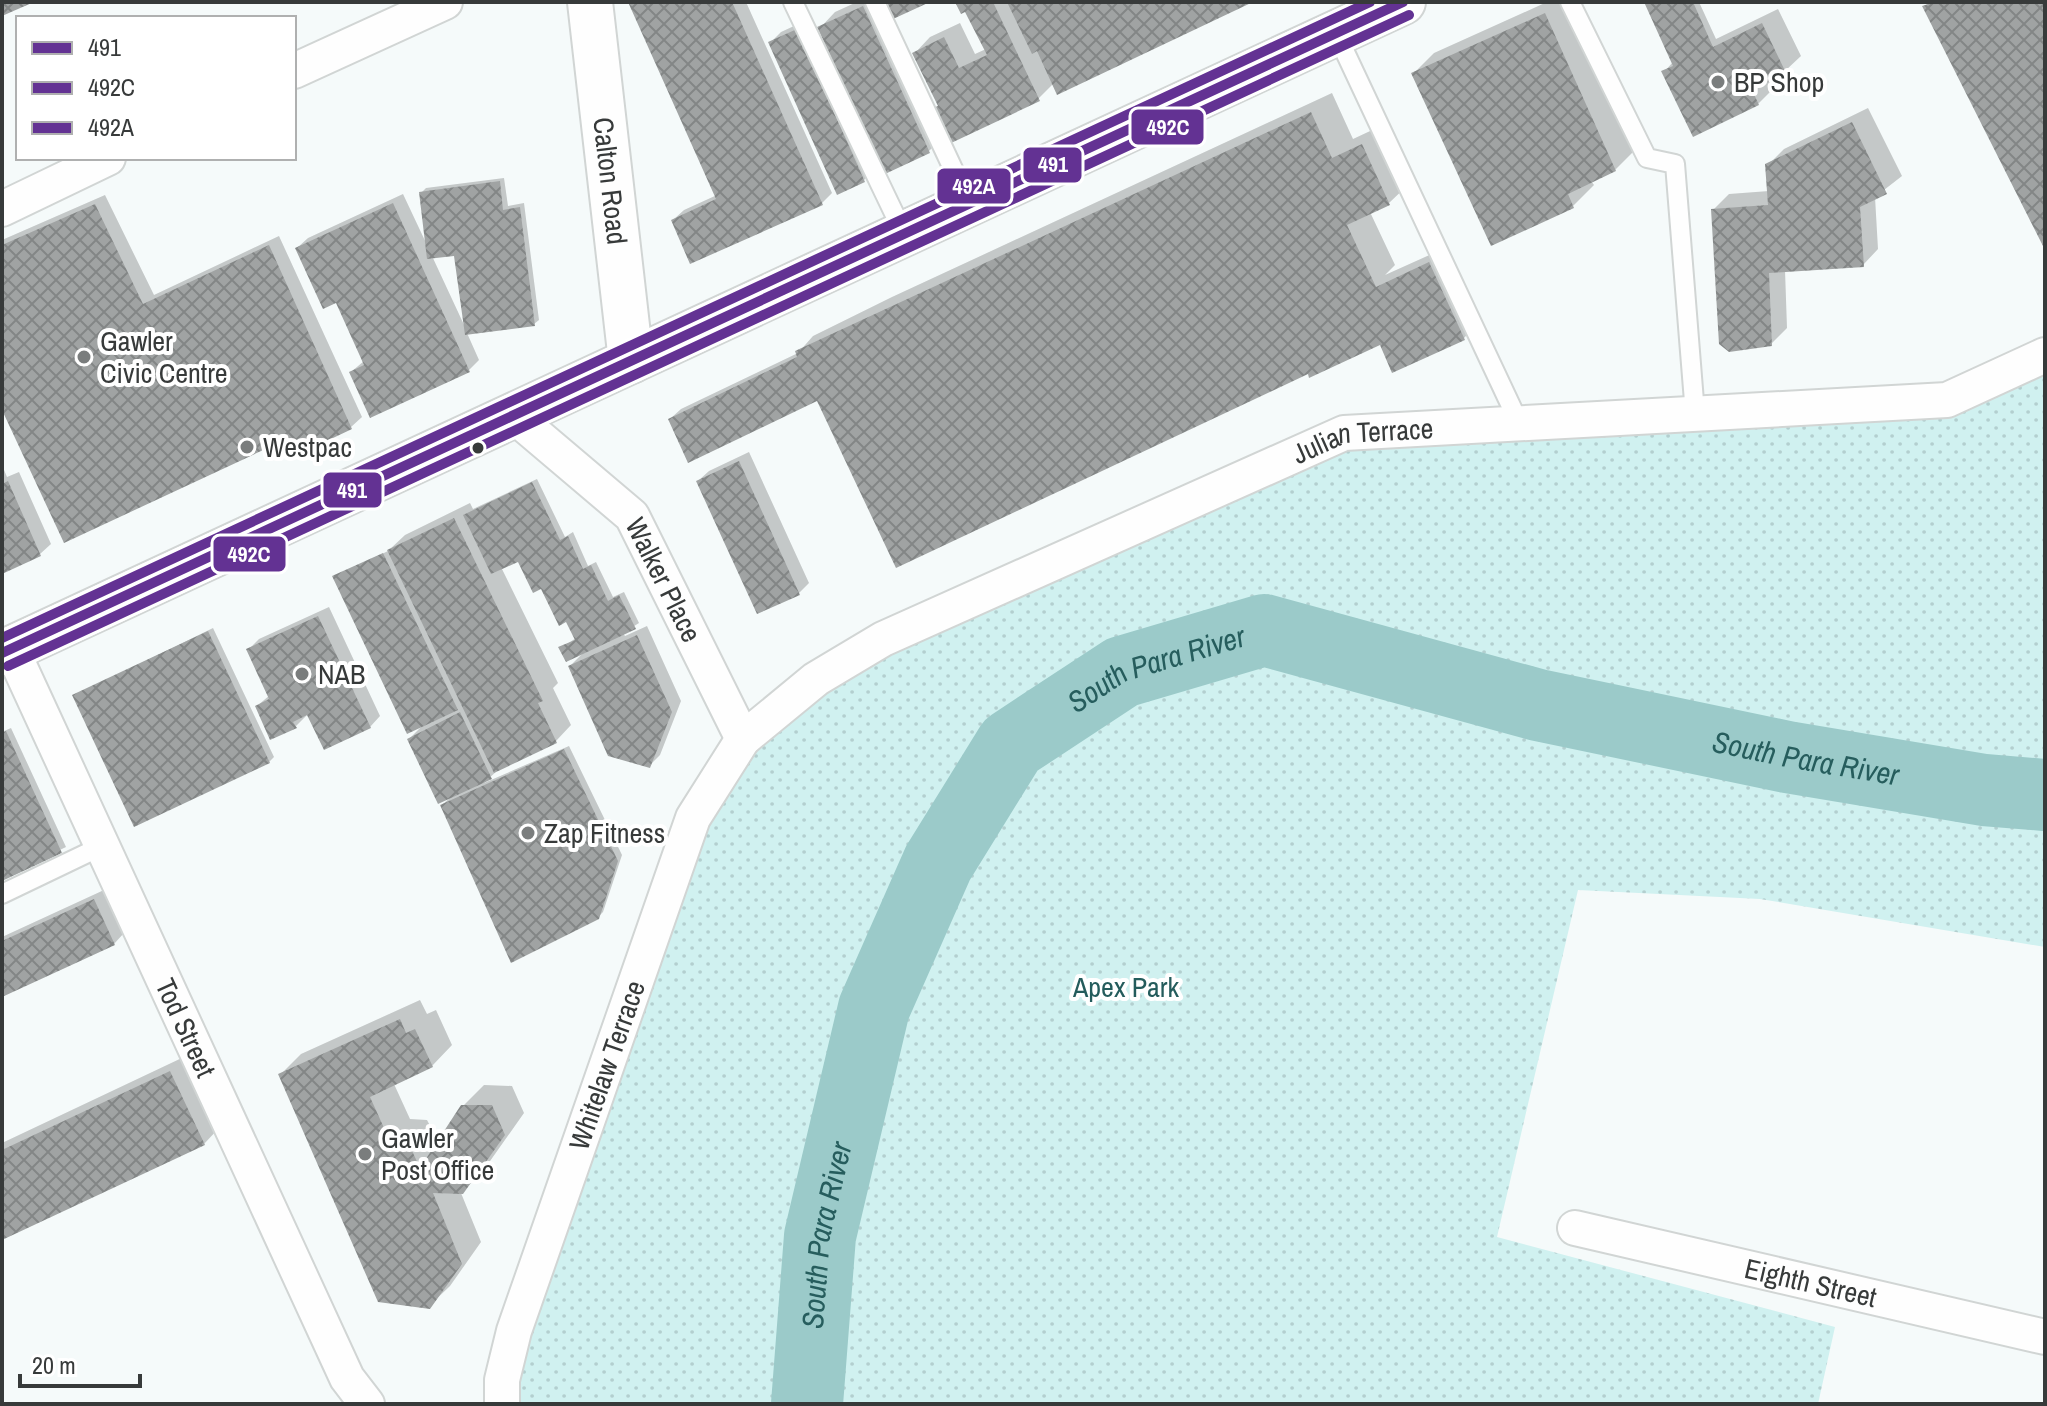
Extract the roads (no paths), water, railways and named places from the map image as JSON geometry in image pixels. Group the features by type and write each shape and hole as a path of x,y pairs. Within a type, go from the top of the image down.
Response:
{"main road":[{"name":"Calton Road","path":"590,2 631,361"},
{"path":"6,650 1403,2"}],"street":[{"path":"296,70 445,2"},
{"path":"2,209 104,160"},
{"name":"Julian Terrace","path":"743,739 816,679 883,639 1344,433 1947,400 2045,355"},
{"name":"Walker Place","path":"514,416 632,516 743,739"},
{"name":"Tod Street","path":"6,650 102,846 347,1378 367,1404"},
{"name":"Whitelaw Terrace","path":"502,1404 502,1380 514,1331 693,818 743,739"},
{"name":"Eighth Street","path":"1575,1228 2045,1337"}],"lane":[{"path":"793,2 904,234"},
{"path":"875,2 969,203"},
{"path":"1570,2 1647,158 1675,164 1695,414"},
{"path":"1336,33 1519,423"},
{"path":"2,894 102,846"}],"waterway":[{"name":"South Para River","path":"807,1404 820,1236 874,1008 938,863 1011,745 1122,672 1264,630 1538,705 1787,757 1984,790 2045,795"}],"place":[{"name":"BP Shop","path":"1718,82"},
{"name":"Gawler Civic Centre","path":"84,357"},
{"name":"Westpac","path":"247,447"},
{"name":"NAB","path":"302,674"},
{"name":"Zap Fitness","path":"528,833"},
{"name":"Gawler Post Office","path":"365,1154"}],"park label":[{"name":"Apex Park","path":"1126,987"}]}
